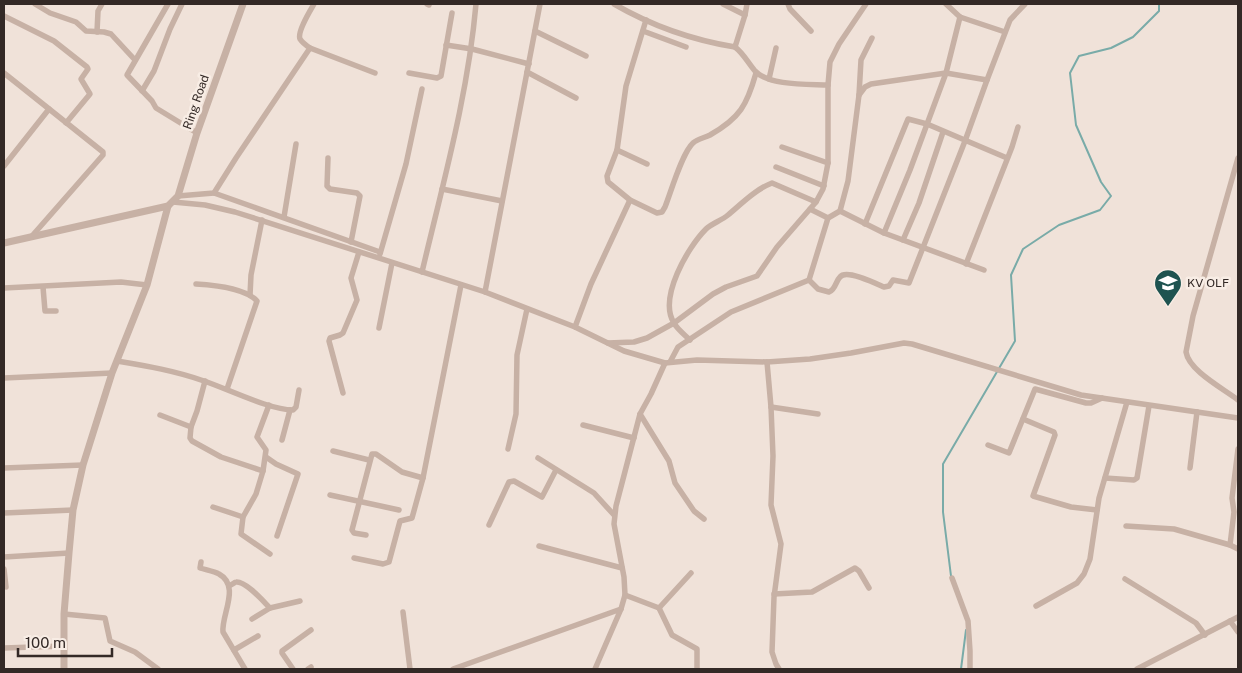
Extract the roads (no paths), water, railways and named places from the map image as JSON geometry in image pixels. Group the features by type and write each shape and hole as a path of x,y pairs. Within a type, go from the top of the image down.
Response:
{"street":[{"path":"35,4 50,13 76,22 86,31 111,34 135,60"},
{"path":"96,32 98,14 102,4"},
{"path":"168,4 127,75 152,101 156,108 197,133"},
{"path":"142,91 154,71 182,4"},
{"name":"Ring Road","path":"64,669 64,614 69,553 74,510 83,465 112,374 147,285 173,201 243,4"},
{"path":"314,4 304,22 300,40 310,48 374,73"},
{"path":"422,272 464,93 472,49 476,4"},
{"path":"485,292 540,4"},
{"path":"723,4 745,15"},
{"path":"735,47 747,4"},
{"path":"788,4 790,9 811,31"},
{"path":"607,343 638,342 674,323 713,294 726,287 757,276 777,247 816,202 824,186 828,162 828,85 830,62 833,54 866,4"},
{"path":"946,4 960,17 1005,32"},
{"path":"809,280 818,289 829,292 833,290 840,276 844,274 852,274 884,287 889,286 893,280 909,283 965,141 1005,32 1015,13 1025,4"},
{"path":"617,5 646,20 693,38 735,47 741,52 756,73 769,79 785,83 828,85"},
{"path":"409,73 440,78 452,13"},
{"path":"4,16 54,41 87,66 88,69 81,79 90,94 66,123"},
{"path":"884,233 946,73 960,17"},
{"path":"646,20 626,86 617,150 607,174 607,181 630,200 657,213 663,211 690,147 739,113 750,95 756,73"},
{"path":"535,31 586,56"},
{"path":"643,31 686,47"},
{"path":"809,280 828,218 840,211 848,180 859,95 861,60 872,38"},
{"path":"446,45 472,49 529,64"},
{"path":"214,193 310,48"},
{"path":"769,79 776,48"},
{"path":"528,72 576,98"},
{"path":"859,95 865,87 872,84 946,73 987,80"},
{"path":"4,74 101,150 102,155 32,236"},
{"path":"379,255 406,164 422,89"},
{"path":"4,166 49,109"},
{"path":"865,224 907,120 910,119 927,124 1007,158"},
{"path":"966,264 1018,127"},
{"path":"903,240 919,203 943,132"},
{"path":"284,217 296,144"},
{"path":"782,147 828,162"},
{"path":"617,150 647,164"},
{"path":"328,158 327,186 330,189 357,193 360,196 351,242"},
{"path":"1238,158 1193,316 1186,352 1187,358 1197,370 1238,400"},
{"path":"776,167 824,186"},
{"path":"690,340 674,323 670,315 671,291 682,261 708,227 722,220 748,198 772,183 816,202"},
{"path":"442,189 502,201"},
{"path":"4,243 173,201 214,193 351,242 392,263 485,292 575,327 624,351 667,362 697,360 767,362 810,359 904,342 1052,384 1082,395 1238,418"},
{"path":"575,327 591,284 630,200"},
{"path":"173,201 205,205 262,220 359,252 379,255"},
{"path":"810,209 828,218"},
{"path":"840,211 884,233 984,270"},
{"path":"250,295 251,275 262,220"},
{"path":"343,393 329,341 330,338 343,333 356,303 357,297 351,278 359,252"},
{"path":"379,328 392,263"},
{"path":"595,669 621,609 624,595 614,515 640,414 667,362 675,350 731,312 809,280"},
{"path":"4,288 121,282 147,285"},
{"path":"196,284 220,285 250,295 256,299 257,303 227,389"},
{"path":"354,558 382,564 389,562 400,521 412,518 423,478 461,285"},
{"path":"43,287 45,311 56,311"},
{"path":"508,449 516,414 517,355 527,309"},
{"path":"117,361 173,370 269,405 290,410 295,408 299,390"},
{"path":"767,362 773,456 771,500 776,529 781,544 774,594 772,652 779,669"},
{"path":"4,378 112,374"},
{"path":"206,381 191,427 190,438 192,441 221,457 264,471"},
{"path":"988,445 1009,453 1035,389 1086,403 1092,403 1102,398"},
{"path":"1036,606 1078,583 1084,574 1090,560 1097,510 1105,478 1127,402"},
{"path":"269,405 257,437 258,441 265,448 264,471 256,494 243,517 242,535 270,554"},
{"path":"1105,478 1134,480 1137,478 1149,406"},
{"path":"771,407 818,414"},
{"path":"282,440 290,410"},
{"path":"1190,468 1197,412"},
{"path":"640,414 669,461 675,483 694,511 704,519"},
{"path":"160,415 191,427"},
{"path":"1023,419 1054,432 1056,435 1033,496 1071,507 1097,510"},
{"path":"583,425 634,438"},
{"path":"1230,545 1234,512 1232,498 1238,449"},
{"path":"333,451 370,460"},
{"path":"366,535 354,533 352,530 372,454 376,454 398,470 423,478"},
{"path":"266,457 298,474 278,536"},
{"path":"538,458 594,492 614,515"},
{"path":"4,468 83,465"},
{"path":"489,524 509,482 514,481 542,497 556,470"},
{"path":"330,495 399,510"},
{"path":"213,507 243,517"},
{"path":"4,513 74,510"},
{"path":"1126,526 1174,529 1238,549"},
{"path":"539,546 622,568"},
{"path":"4,557 69,553"},
{"path":"201,562 200,568 221,574 229,586 229,602 222,629 245,669"},
{"path":"774,594 812,592 855,568 869,588"},
{"path":"4,569 6,587"},
{"path":"659,608 691,573"},
{"path":"952,578 968,621 970,669"},
{"path":"1125,580 1196,623 1205,635"},
{"path":"229,586 239,582 253,591 270,608"},
{"path":"624,595 659,608 672,635 697,649 697,669"},
{"path":"252,619 270,608 300,601"},
{"path":"453,669 621,609"},
{"path":"403,612 410,669"},
{"path":"64,614 105,618 110,642 135,652 158,669"},
{"path":"1137,669 1238,617"},
{"path":"1230,621 1238,632"},
{"path":"293,669 282,651 311,630"},
{"path":"234,650 258,636"},
{"path":"4,648 63,646"}],"waterway":[{"path":"951,576 943,512 943,464 1015,341 1011,275 1023,249 1059,225 1100,210 1111,196 1101,182 1076,125 1070,73 1079,56 1111,48 1133,37 1159,11 1159,4"},
{"path":"961,669 966,630"}],"place":[{"name":"KV OLF","path":"1168,307"}]}
